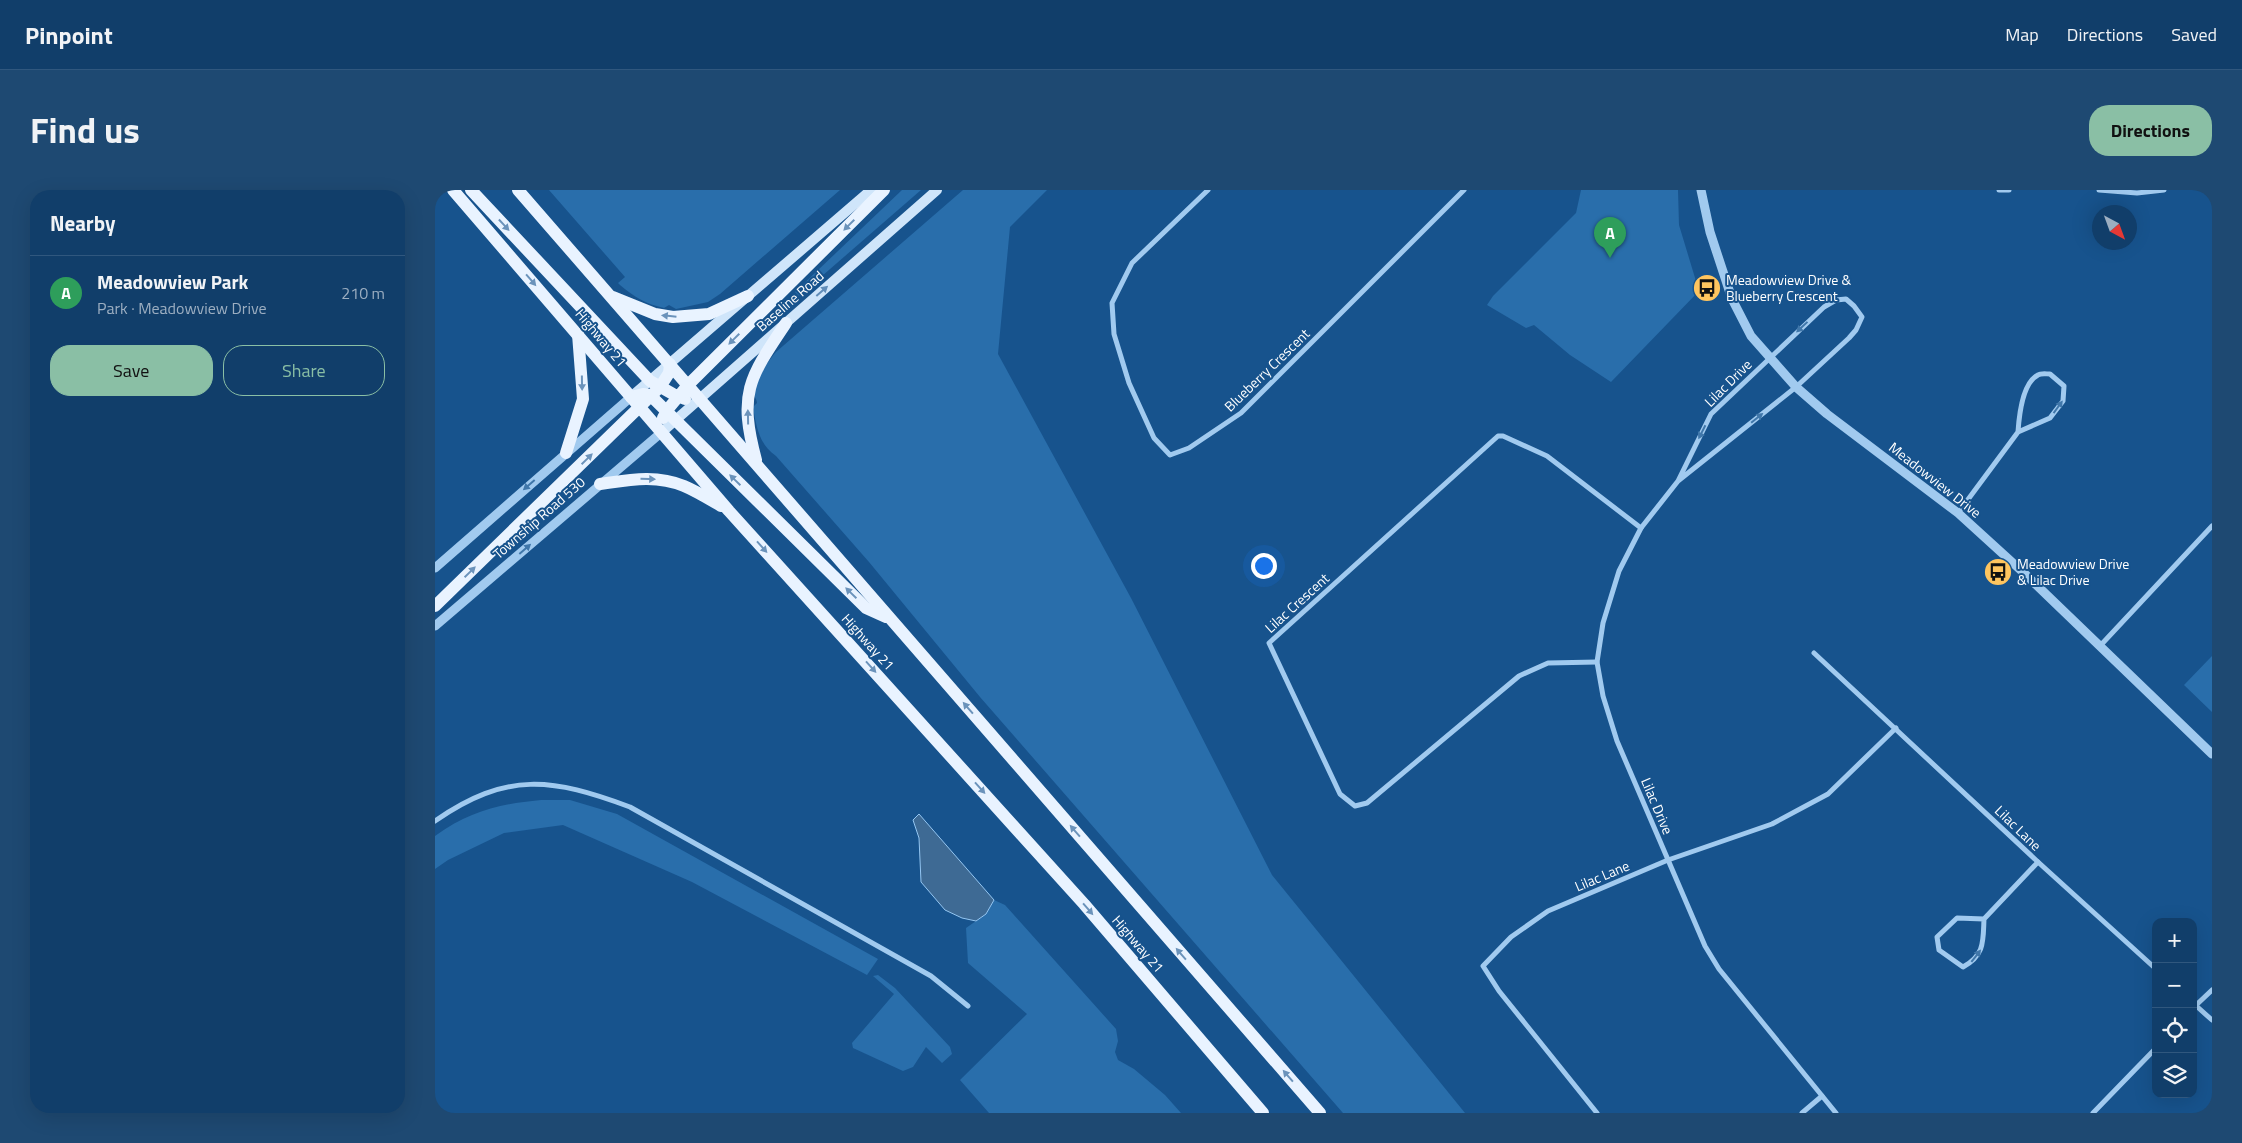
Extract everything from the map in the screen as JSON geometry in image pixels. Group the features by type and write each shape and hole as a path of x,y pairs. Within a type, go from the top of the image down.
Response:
{"main road":[{"name":"Highway 21","path":"453,190 579,334 729,511 1084,904 1263,1113"},
{"path":"471,190 653,387 671,416 866,608 891,620"},
{"name":"Highway 21","path":"518,190 1320,1113"},
{"path":"435,606 624,423 635,401 669,373 670,364 871,190"},
{"path":"662,432 660,423 671,416 678,396 687,385 884,190"},
{"name":"Baseline Road","path":"671,416 699,399 937,190"},
{"path":"612,297 655,314 673,317 709,314 748,296"},
{"path":"757,465 748,430 750,384 757,367 786,323"},
{"path":"566,453 583,399 579,334"},
{"path":"653,387 684,399 699,399"},
{"path":"600,484 638,478 659,479 683,486 729,511"}],"street":[{"name":"Blueberry Crescent","path":"1208,190 1132,263 1112,303 1114,334 1129,383 1154,438 1170,455 1189,448 1241,413 1464,190"},
{"name":"Meadowview Drive","path":"1701,190 1710,232 1733,299 1751,336 1796,387 1827,414 1958,513 2025,574 2212,754"},
{"path":"1999,190 2009,190"},
{"path":"2099,190 2137,194 2164,190"},
{"name":"Lilac Drive","path":"1677,481 1796,387 1856,330 1862,316 1846,298 1836,300 1824,307 1711,414 1677,481 1641,528 1619,571 1603,623 1597,662 1603,696 1617,741 1705,946 1719,969 1836,1113"},
{"path":"1958,513 2017,432 2020,411 2032,380 2038,374 2050,374 2065,386 2063,401 2050,418 2017,432"},
{"path":"435,568 566,453 635,401"},
{"name":"Township Road 530","path":"435,626 662,432"},
{"name":"Lilac Crescent","path":"1597,662 1548,663 1519,676 1367,803 1355,806 1340,794 1269,643 1498,436 1503,436 1547,456 1641,528"},
{"path":"2099,647 2212,526"},
{"name":"Lilac Lane","path":"1814,653 1897,728 2037,862 2152,965"},
{"name":"Lilac Lane","path":"1597,1113 1499,991 1483,966 1511,937 1548,911 1668,860 1772,824 1828,794 1897,728"},
{"path":"435,821 488,793 512,786 535,783 568,787 597,795 630,807 931,976 968,1006"},
{"name":"Lilac Lane","path":"1984,919 2037,862"},
{"path":"1957,918 1984,919 1983,946 1975,960 1963,967 1939,950 1937,937 1957,918"},
{"path":"2197,1003 2212,990"},
{"path":"2197,1008 2212,1020"},
{"path":"2093,1113 2152,1052"},
{"path":"1802,1113 1822,1096"}],"shaded area":[{"path":"549,190 840,190 720,294 708,302 676,309 669,305 664,308 646,302 620,285 618,283 625,277"},
{"path":"902,190 921,190 799,296 795,292"},
{"path":"963,190 1047,190 1010,227 998,354 1131,598 1272,875 1465,1113 1343,1113 980,697 869,562 762,440 757,428 753,407 757,403 754,390 761,372 776,352"},
{"path":"1581,190 1678,190 1679,225 1699,291 1611,382 1570,355 1534,325 1526,328 1487,305 1493,296 1576,213"},
{"path":"2212,656 2212,712 2184,685"},
{"path":"541,800 570,800 617,814 878,959 867,975 692,882 563,825 504,833 448,860 435,869 435,836 448,827 485,810"},
{"path":"919,814 994,900 986,914 976,921 962,918 945,910 921,882 919,838 913,820"},
{"path":"994,900 1005,905 1116,1029 1118,1041 1115,1052 1118,1060 1134,1069 1165,1095 1181,1113 989,1113 960,1080 1027,1014 968,963 966,928 986,914"},
{"path":"878,975 895,988 950,1047 952,1054 942,1063 926,1047 913,1067 903,1071 853,1048 852,1043 894,994 873,976"}],"place":[{"name":"Meadowview Park","path":"1610,258"},
{"name":"Meadowview Drive & Blueberry Crescent","path":"1707,288"},
{"name":"Meadowview Drive & Lilac Drive","path":"1998,572"}]}
